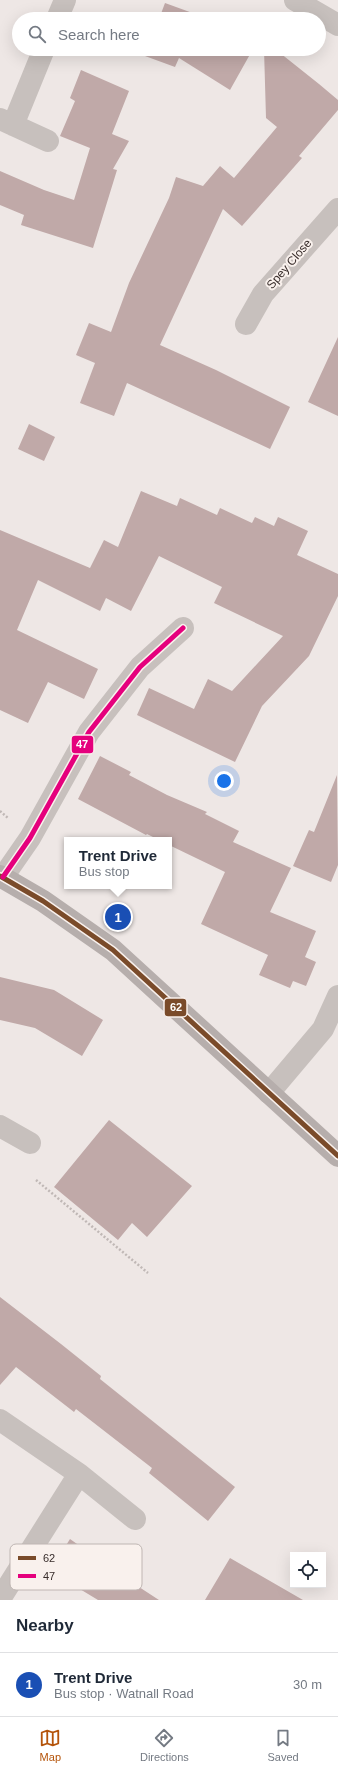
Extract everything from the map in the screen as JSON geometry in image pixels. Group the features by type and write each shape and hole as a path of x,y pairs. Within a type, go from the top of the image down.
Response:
{"main road":[{"path":"1,877 43,901 113,950 338,1156"}],"street":[{"path":"60,12 64,0"},
{"path":"296,0 316,12"},
{"path":"326,18 338,25"},
{"path":"40,56 6,122 48,141"},
{"name":"Spey Close","path":"246,324 264,294 338,208"},
{"path":"1,877 30,838 89,732 140,667 183,628"},
{"path":"269,1093 323,1029 338,996"},
{"path":"0,1126 30,1143"},
{"path":"0,1420 79,1474 135,1519"},
{"path":"35,1544 79,1474"},
{"path":"0,1599 10,1583"}],"path":[{"path":"36,1180 148,1273"}],"building":[{"path":"165,3 190,12 162,12"},
{"path":"145,56 249,56 230,90 179,58 175,67"},
{"path":"264,56 284,56 338,100 338,110 299,156 302,158 242,226 223,209 160,345 216,370 290,407 270,449 127,383 114,416 80,403 95,363 76,355 89,323 111,332 129,283 169,198 176,177 203,186 220,166 234,178 277,127 266,118"},
{"path":"81,70 129,91 112,134 129,141 113,169 117,170 93,248 21,225 24,215 0,205 0,171 44,190 74,200 90,148 60,136 75,101 70,98"},
{"path":"338,337 338,416 308,402"},
{"path":"29,424 55,437 44,461 18,449"},
{"path":"141,491 177,506 180,498 217,515 220,508 252,523 255,517 274,526 278,517 308,531 297,555 338,574 338,596 309,656 262,706 235,762 137,715 149,688 194,709 208,679 232,691 283,636 214,603 222,587 159,556 131,611 106,598 100,611 38,580 17,630 98,669 84,699 48,682 28,723 0,710 0,530 90,568 104,540 118,547"},
{"path":"100,756 131,772 129,775 167,795 207,812 205,814 239,831 233,842 291,868 270,912 316,931 305,957 316,962 306,986 293,981 290,988 259,975 268,955 201,924 225,872 172,846 172,837 153,837 147,834 146,835 78,799"},
{"path":"337,775 338,865 331,882 293,866 309,830 314,832"},
{"path":"0,977 54,990 103,1020 82,1056 35,1028 0,1020"},
{"path":"109,1120 192,1186 147,1237 132,1223 118,1240 54,1187"},
{"path":"0,1297 101,1376 100,1379 235,1487 208,1521 149,1473 152,1468 76,1409 74,1412 16,1367 0,1385"},
{"path":"70,1539 77,1544 67,1544"},
{"path":"230,1558 303,1600 205,1600"},
{"path":"142,1589 159,1600 98,1600 81,1590"}],"transit line":[{"name":"47","path":"3,877 30,838 89,732 140,667 183,628"},
{"name":"62","path":"0,876 43,901 113,950 338,1156"}],"place":[{"name":"Trent Drive","path":"118,917"}]}
